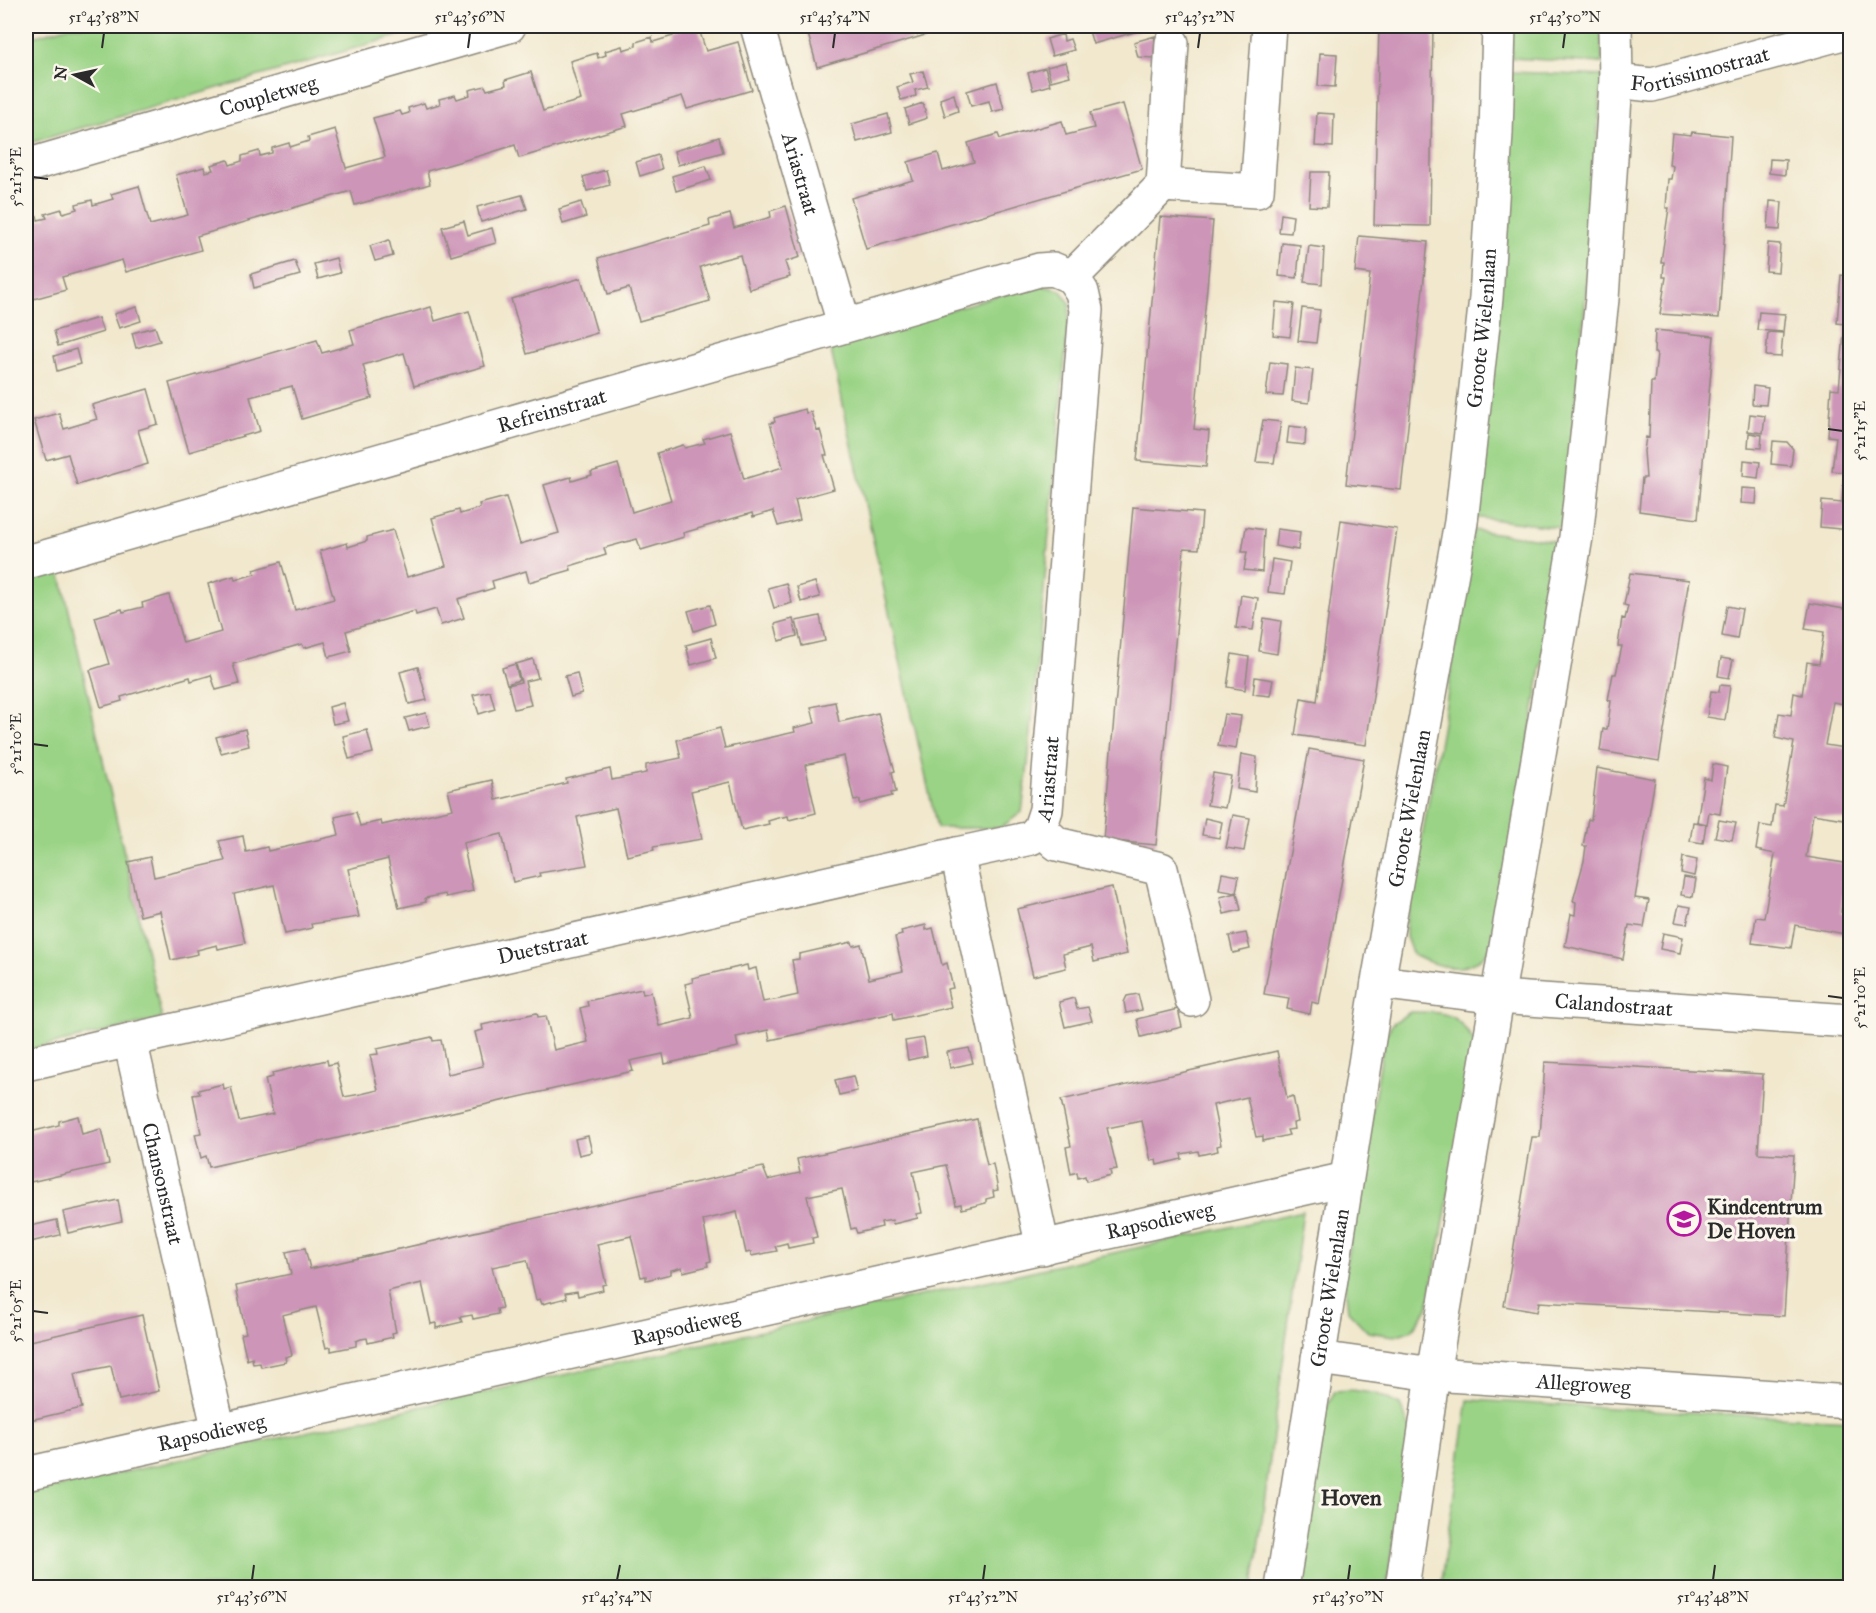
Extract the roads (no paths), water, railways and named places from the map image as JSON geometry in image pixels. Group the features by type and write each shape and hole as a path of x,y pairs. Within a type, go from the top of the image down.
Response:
{"street":[{"name":"Coupletweg","path":"26,166 509,26"},
{"name":"Ariastraat","path":"757,26 844,324"},
{"path":"1163,185 1257,191 1269,26"},
{"name":"Groote Wielenlaan","path":"1282,1587 1378,982 1461,522 1486,298 1496,133 1499,26"},
{"path":"1402,1587 1433,1374 1576,537 1602,299 1616,81 1615,26"},
{"name":"Fortissimostraat","path":"1616,81 1652,85 1851,31"},
{"path":"1072,277 1163,185 1172,43"},
{"name":"Refreinstraat","path":"27,556 1039,270 1053,269 1072,277"},
{"name":"Ariastraat","path":"957,855 1030,838 1040,828 1046,810 1086,310 1082,292 1072,277"},
{"path":"1040,828 1057,844 1161,868 1192,1000"},
{"path":"957,855 1043,1248"},
{"name":"Duetstraat","path":"130,1040 957,855"},
{"name":"Calandostraat","path":"1378,982 1498,997 1851,1021"},
{"path":"26,1064 130,1040"},
{"name":"Chansonstraat","path":"130,1040 219,1431"},
{"name":"Rapsodieweg","path":"26,1474 1346,1179"},
{"name":"Allegroweg","path":"1318,1358 1433,1374 1851,1402"}],"place":[{"name":"Kindcentrum De Hoven","path":"1684,1219"}],"district":[{"name":"Hoven","path":"1351,1497"}]}
